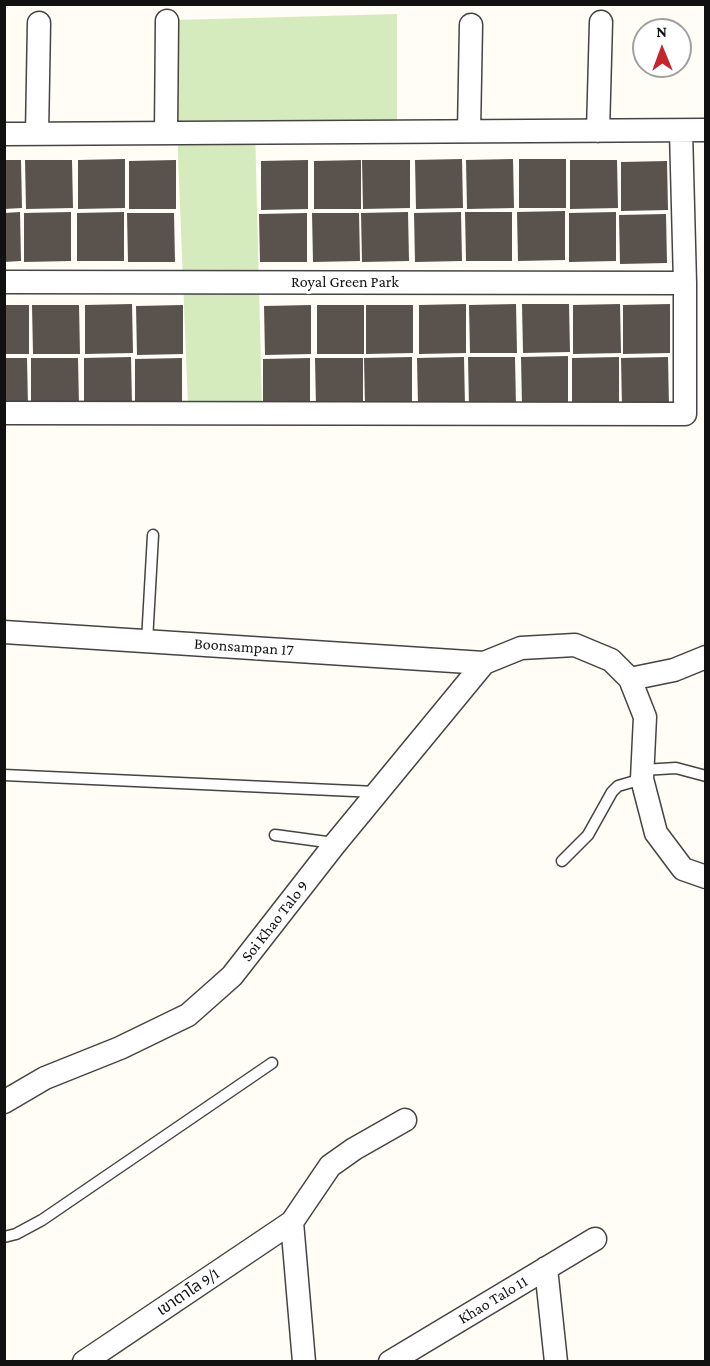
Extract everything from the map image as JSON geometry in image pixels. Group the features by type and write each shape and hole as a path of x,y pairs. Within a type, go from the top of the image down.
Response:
{"street":[{"path":"166,132 167,21"},
{"path":"598,131 601,21"},
{"path":"37,134 39,22"},
{"path":"469,131 471,25"},
{"path":"4,134 705,130"},
{"path":"4,412 685,414 686,282 681,131"},
{"name":"Royal Green Park","path":"4,282 686,282"},
{"name":"Boonsampan 17","path":"4,632 484,663"},
{"path":"484,663 521,648 575,645 610,660 630,679 645,717 643,774 656,833 683,869 705,877"},
{"path":"630,679 674,670 705,657"},
{"name":"Soi Khao Talo 9","path":"4,1102 45,1078 120,1048 188,1015 232,976 334,843 484,663"},
{"path":"304,1362 292,1222 330,1166 354,1149 405,1120"},
{"name":"เขาตาโล 9/1","path":"84,1362 292,1222"},
{"name":"Khao Talo 11","path":"390,1362 595,1239"},
{"path":"546,1268 556,1362"}],"lane":[{"path":"147,641 153,535"},
{"path":"562,861 588,835 612,792 618,786 643,774 676,768 705,776"},
{"path":"4,775 376,792"},
{"path":"275,835 334,843"},
{"path":"4,1237 16,1234 42,1220 272,1063"}],"green space":[{"path":"397,14 397,126 255,127 262,406 188,405 175,20"}],"building":[{"path":"125,159 125,208 78,209 78,160"},
{"path":"462,159 463,208 416,209 415,160"},
{"path":"513,159 514,208 467,209 466,160"},
{"path":"519,159 566,159 566,208 519,208"},
{"path":"4,160 21,160 22,208 4,209"},
{"path":"25,160 72,160 73,208 26,209"},
{"path":"176,160 176,209 129,209 129,161"},
{"path":"308,160 308,209 261,210 261,161"},
{"path":"361,160 361,209 314,209 314,161"},
{"path":"362,160 410,160 410,208 363,209"},
{"path":"570,160 617,160 618,208 570,209"},
{"path":"667,161 668,210 621,211 621,162"},
{"path":"565,211 565,260 518,261 517,212"},
{"path":"20,212 21,261 4,262 4,213"},
{"path":"71,212 71,261 24,262 24,213"},
{"path":"124,212 124,261 77,261 77,213"},
{"path":"408,212 409,261 362,262 361,213"},
{"path":"461,212 462,261 415,262 414,213"},
{"path":"465,212 512,212 512,261 466,261"},
{"path":"616,212 616,261 569,262 569,213"},
{"path":"127,213 174,213 175,262 128,262"},
{"path":"307,213 307,262 260,262 259,214"},
{"path":"312,213 359,213 360,261 313,262"},
{"path":"666,214 667,263 620,264 619,215"},
{"path":"132,304 133,353 85,354 85,305"},
{"path":"466,304 466,353 419,354 419,305"},
{"path":"516,304 517,353 470,353 469,305"},
{"path":"522,304 569,304 570,352 523,353"},
{"path":"620,304 621,353 573,354 573,305"},
{"path":"670,304 670,353 623,354 623,305"},
{"path":"4,305 29,305 29,354 4,354"},
{"path":"32,305 79,305 80,354 33,354"},
{"path":"183,305 183,354 137,355 136,306"},
{"path":"311,305 311,354 265,355 264,306"},
{"path":"317,305 364,305 364,354 317,354"},
{"path":"366,305 413,305 413,353 366,354"},
{"path":"568,356 568,405 522,406 521,357"},
{"path":"131,357 132,406 84,407 84,358"},
{"path":"412,357 412,406 365,407 364,358"},
{"path":"464,357 465,406 418,406 417,358"},
{"path":"468,357 515,357 516,406 469,406"},
{"path":"619,357 619,406 572,407 572,358"},
{"path":"668,357 669,406 622,406 621,358"},
{"path":"4,358 27,358 28,407 4,407"},
{"path":"31,358 78,358 79,406 31,407"},
{"path":"182,358 182,407 135,408 135,359"},
{"path":"310,358 310,407 263,408 263,359"},
{"path":"315,358 363,358 363,406 316,407"}]}
